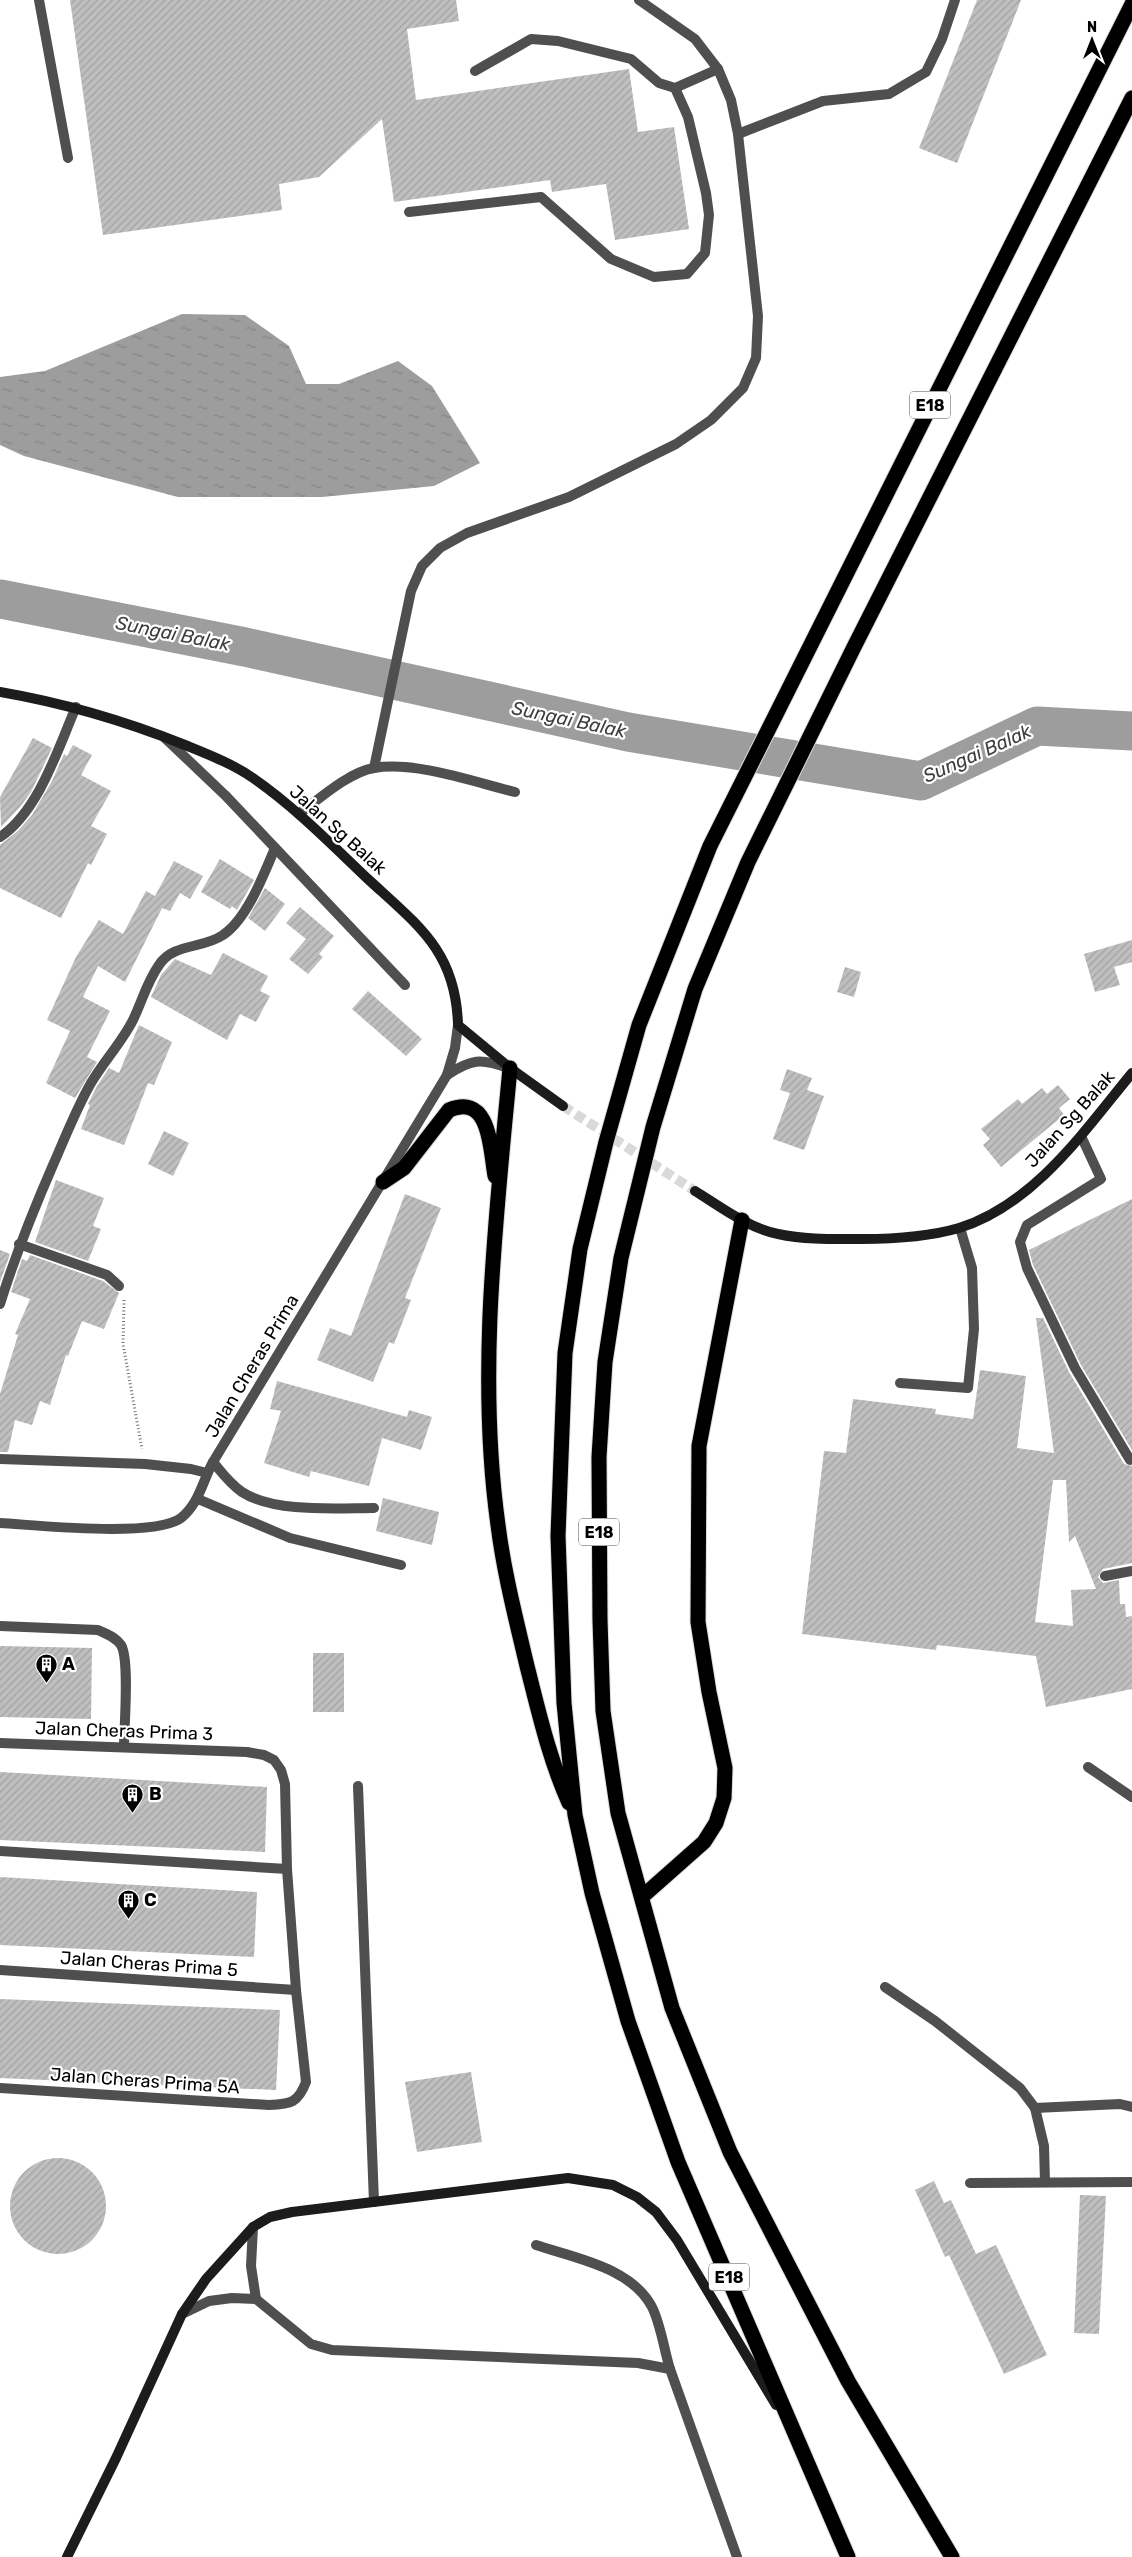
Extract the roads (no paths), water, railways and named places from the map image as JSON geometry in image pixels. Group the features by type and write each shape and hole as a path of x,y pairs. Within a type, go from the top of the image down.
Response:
{"highway":[{"name":"E18","path":"848,2557 807,2457 678,2162 653,2096 628,2021 592,1893 575,1816 564,1703 558,1536 565,1353 580,1249 616,1106 639,1025 710,846 1132,4"},
{"name":"E18","path":"952,2557 848,2382 730,2152 672,2008 643,1896 618,1813 603,1711 600,1620 599,1457 605,1362 620,1258 652,1127 695,989 748,862 854,647 1132,98"},
{"path":"510,1068 498,1198 489,1346 490,1432 498,1524 512,1604 553,1767 575,1816"},
{"path":"383,1182 404,1168 449,1110 458,1106 470,1108 479,1113 486,1122 498,1198"},
{"path":"643,1896 704,1842 716,1823 724,1798 725,1768 709,1692 698,1622 699,1446 742,1220"}],"street":[{"path":"39,0 68,158"},
{"path":"374,768 411,591 422,566 440,548 467,534 569,497 676,444 712,420 743,388 756,358 758,316 738,134 731,100 718,69 695,39 639,0"},
{"path":"738,134 823,101 889,94 926,72 942,39 954,1"},
{"path":"475,71 531,39 558,41 631,59 658,83 675,88 718,69"},
{"path":"409,212 541,197 611,259 654,277 687,274 705,253 709,215 706,192 688,117 675,88"},
{"name":"Jalan Sg Balak","path":"0,692 76,707 164,737 204,753 252,777 299,814 420,926 442,955 452,981 458,1007 458,1025"},
{"path":"0,837 25,813 49,771 76,707"},
{"path":"164,737 275,848 405,985"},
{"path":"299,814 338,785 374,768 420,768 515,792"},
{"path":"0,1304 19,1244 72,1120 92,1082 133,1019 148,982 160,962 178,949 202,944 223,935 239,917 253,895 275,848"},
{"path":"458,1025 510,1068 563,1106"},
{"name":"Jalan Cheras Prima","path":"0,1523 151,1528 181,1518 198,1499 213,1462 446,1075 455,1048 458,1025"},
{"path":"446,1075 463,1064 475,1061 489,1061 510,1068"},
{"name":"Jalan Sg Balak","path":"695,1190 742,1220 777,1234 810,1239 890,1239 960,1228 987,1215 1023,1192 1081,1136 1132,1073"},
{"path":"1081,1136 1102,1179 1027,1225 1020,1242 1027,1268 1075,1368 1130,1460"},
{"path":"900,1383 968,1388 974,1329 972,1268 960,1228"},
{"path":"19,1244 107,1275 119,1286"},
{"path":"0,1459 145,1464 191,1469 207,1473"},
{"path":"213,1462 227,1481 243,1493 263,1501 311,1508 374,1508"},
{"path":"198,1499 290,1538 401,1565"},
{"path":"1105,1576 1132,1571"},
{"path":"0,1626 98,1630 111,1636 121,1645 125,1659 124,1747"},
{"name":"Jalan Cheras Prima 3","path":"0,1743 247,1752 269,1758 281,1770 285,1784 287,1869 296,1990 306,2082 301,2096 287,2104"},
{"path":"1088,1767 1132,1797"},
{"path":"358,1786 374,2202"},
{"path":"0,1851 287,1869"},
{"name":"Jalan Cheras Prima 5","path":"0,1970 296,1990"},
{"path":"885,1987 935,2021 1020,2088 1035,2108 1044,2146 1045,2182"},
{"name":"Jalan Cheras Prima 5A","path":"0,2088 226,2103 287,2104"},
{"path":"1035,2108 1120,2104 1132,2107"},
{"path":"66,2557 116,2458 182,2314 206,2279 253,2227 270,2217 292,2212 568,2178 613,2185 637,2197 656,2212 677,2240 807,2457"},
{"path":"970,2182 1132,2182"},
{"path":"253,2227 251,2266 256,2300"},
{"path":"536,2245 604,2269 632,2282 652,2306 670,2369 737,2557"},
{"path":"182,2314 209,2301 232,2298 256,2300 310,2344 332,2350 638,2363 670,2369"}],"water":[{"path":"182,314 245,315 289,346 306,384 339,384 398,361 432,386 480,463 434,486 322,497 178,497 24,456 0,445 0,377 45,371"}],"waterway":[{"name":"Sungai Balak","path":"0,599 245,647 628,732 921,781 1037,726 1132,731"}],"tunnel":[{"path":"563,1106 695,1191"}],"place":[{"name":"A","path":"46,1683"},
{"name":"B","path":"133,1813"},
{"name":"C","path":"128,1919"}]}
